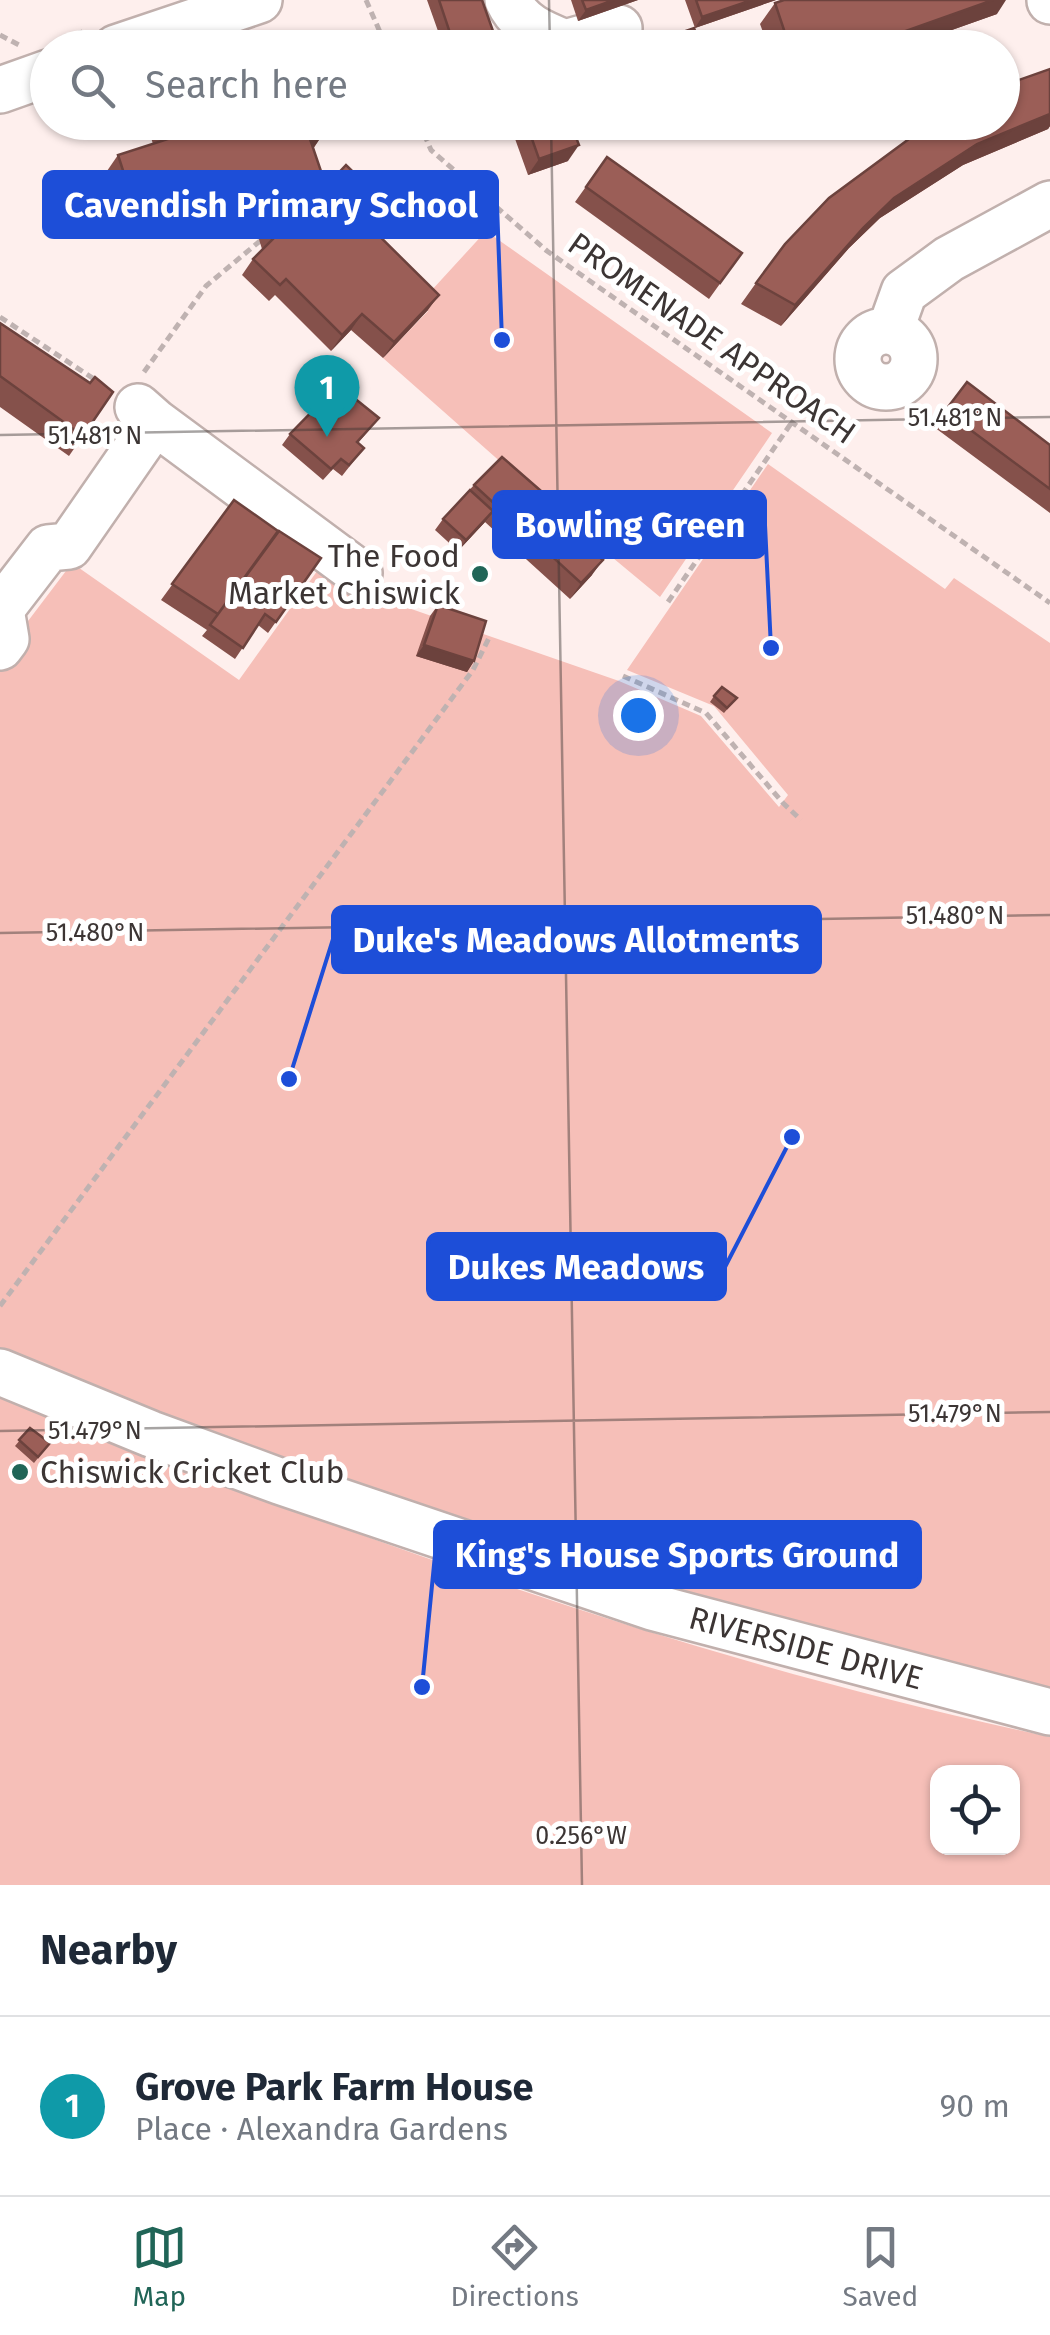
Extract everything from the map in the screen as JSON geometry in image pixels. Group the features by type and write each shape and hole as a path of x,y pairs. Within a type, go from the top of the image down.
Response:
{"street":[{"path":"133,30 259,0"},
{"path":"508,0 516,18 534,30"},
{"path":"613,30 619,28"},
{"path":"0,90 30,72"},
{"path":"890,331 904,292 949,258 1050,204"},
{"path":"0,648 6,639 0,609 48,548 69,546 139,409 360,574"},
{"name":"RIVERSIDE DRIVE","path":"0,1372 279,1481 652,1607 1050,1712"}],"path":[{"path":"366,0 379,30"},
{"name":"PROMENADE APPROACH","path":"427,140 431,150 548,251 1050,602"},
{"path":"0,317 139,409 206,286 260,241"},
{"path":"10,344 20,330"},
{"path":"668,602 792,422"},
{"path":"0,1306 473,670 490,636"},
{"path":"623,676 706,713 801,820"}],"shaded area":[{"path":"486,231 772,433 660,597 383,358 428,311 420,303"},
{"path":"768,464 945,589 954,578 1050,643 1050,1693 654,1590 291,1467 0,1351 0,658 72,563 239,680 320,567 348,587 619,681 701,716 779,807 788,795 714,706 627,670"},
{"path":"0,1394 188,1471 579,1610 860,1692 1050,1737 1050,1885 0,1885"}],"building":[{"path":"439,0 482,0 493,30 449,30"},
{"path":"582,0 614,0 586,10"},
{"path":"696,0 752,0 702,17"},
{"path":"993,0 909,30 784,30 775,3"},
{"path":"1050,69 1050,114 1020,126 1020,80"},
{"path":"165,140 310,140 326,186 346,165 373,191 354,211 439,295 394,342 362,314 342,335 286,279 280,285 253,259 275,237 267,214 254,218 242,182 154,212 144,184 129,189 118,155"},
{"path":"532,140 577,140 579,145 539,159"},
{"path":"908,140 987,140 894,198 795,305 756,283 785,244 829,198"},
{"path":"607,157 742,253 720,283 586,187"},
{"path":"0,323 90,383 95,377 113,392 83,436 0,376"},
{"path":"967,382 1050,445 1050,489 945,411"},
{"path":"338,385 379,418 357,442 364,448 349,465 341,459 331,469 290,434"},
{"path":"502,457 602,544 594,553 603,560 581,583 474,485"},
{"path":"470,490 493,511 466,540 443,519"},
{"path":"234,500 278,531 218,614 172,584"},
{"path":"279,531 321,558 276,622 265,614 243,648 210,625"},
{"path":"438,605 486,621 474,661 424,645"},
{"path":"722,687 737,698 727,708 714,696"},
{"path":"30,1428 50,1443 38,1457 19,1440"}],"place":[{"name":"Cavendish Primary School","path":"502,340"},
{"name":"Grove Park Farm House","path":"327,437"},
{"name":"The Food Market Chiswick","path":"480,574"},
{"name":"Bowling Green","path":"771,648"},
{"name":"Duke's Meadows Allotments","path":"289,1079"},
{"name":"Dukes Meadows","path":"792,1137"},
{"name":"Chiswick Cricket Club","path":"20,1472"},
{"name":"King's House Sports Ground","path":"422,1687"}]}
